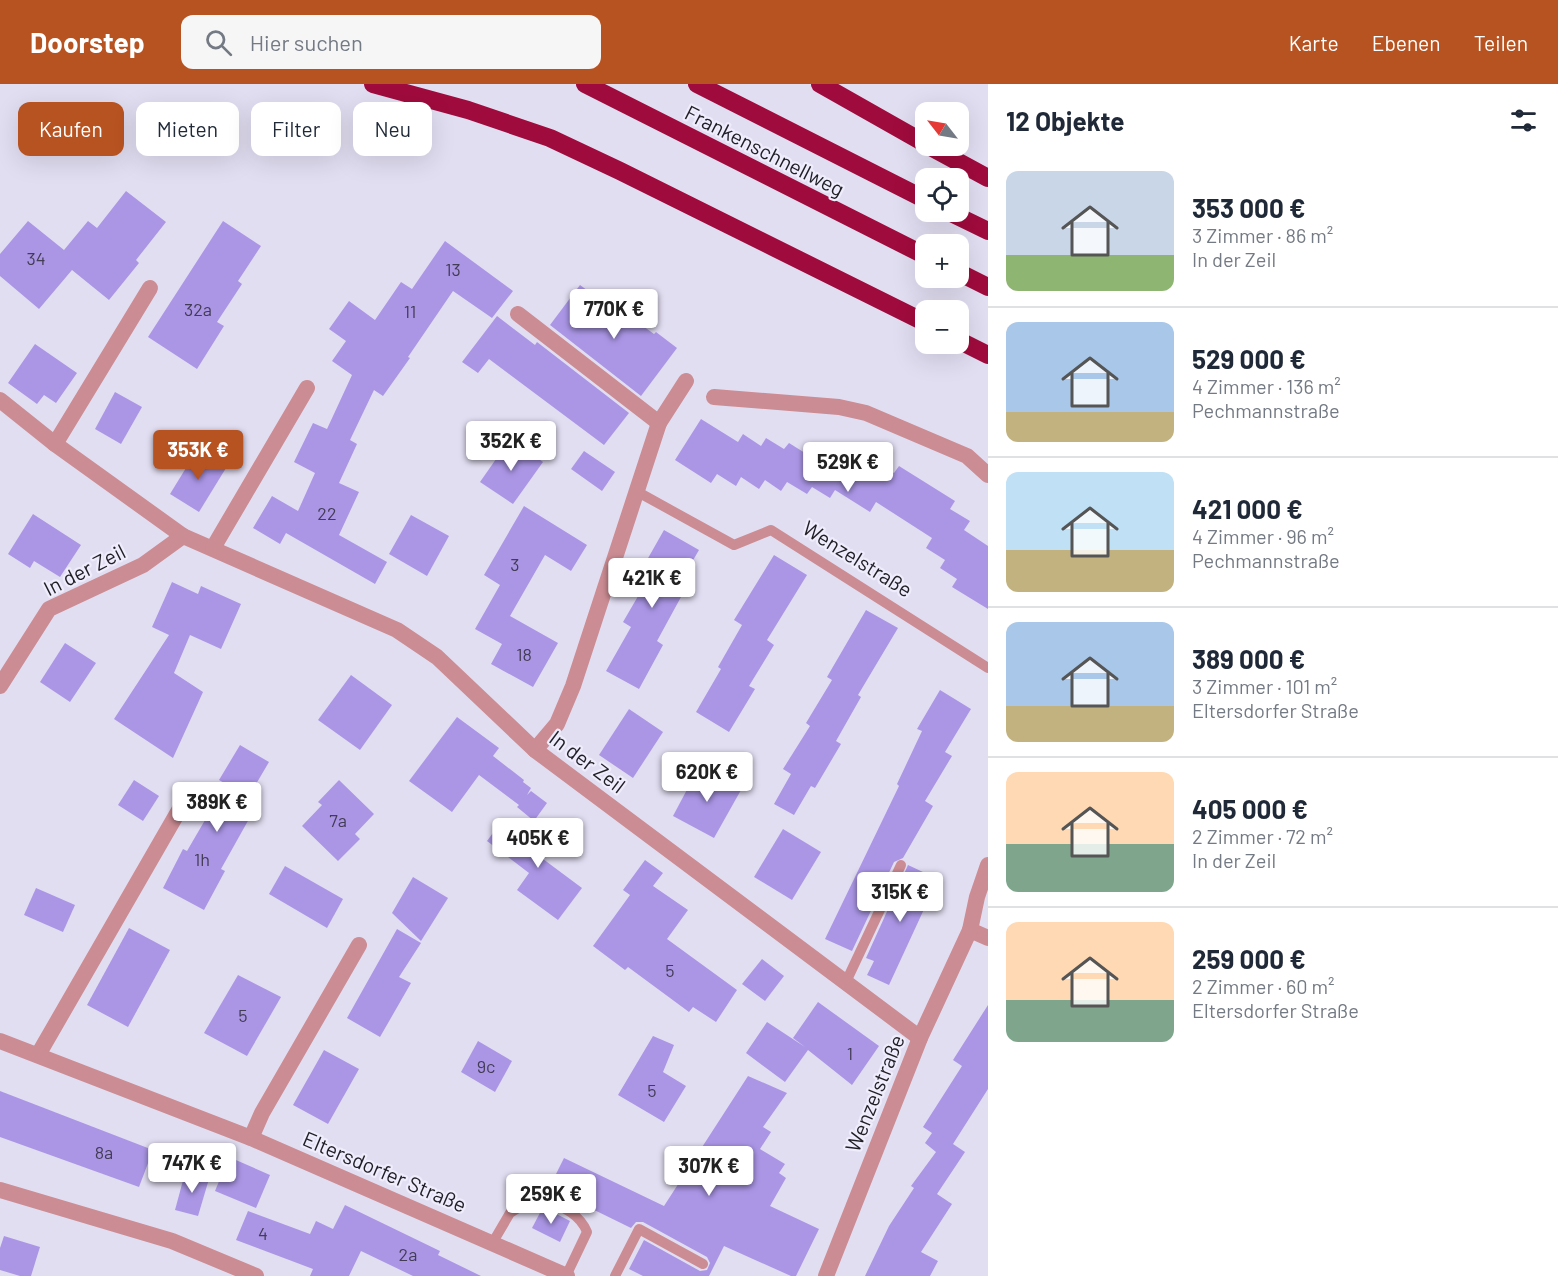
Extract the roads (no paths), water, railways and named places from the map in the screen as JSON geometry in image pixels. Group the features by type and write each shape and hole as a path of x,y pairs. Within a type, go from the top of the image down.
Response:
{"highway":[{"path":"373,84 468,110 550,138 662,191 915,318"},
{"name":"Frankenschnellweg","path":"585,84 915,250"},
{"name":"Frankenschnellweg","path":"698,84 915,194"},
{"path":"814,84 841,97"},
{"path":"820,84 915,138"},
{"path":"947,156 988,178"},
{"path":"969,222 988,231"},
{"path":"969,278 988,287"},
{"path":"969,346 988,355"}],"street":[{"path":"55,444 150,288"},
{"path":"518,314 659,423"},
{"path":"535,750 557,724 573,686 659,423 686,381"},
{"path":"213,548 307,388"},
{"path":"714,397 839,407 866,413 968,456 988,475"},
{"name":"In der Zeil","path":"0,400 55,444 183,536 397,630 437,657 535,750 920,1038"},
{"name":"In der Zeil","path":"0,686 48,609 143,565 183,536"},
{"path":"38,1055 189,793"},
{"name":"Wenzelstraße","path":"826,1276 920,1038 970,930 977,897 988,865"},
{"path":"970,930 988,938"},
{"path":"251,1138 262,1113 359,945"},
{"name":"Eltersdorfer Straße","path":"0,1041 251,1138 493,1242 566,1276"},
{"path":"0,1190 172,1241 256,1276"}],"lane":[{"name":"Wenzelstraße","path":"636,491 734,545 771,530 988,668"},
{"path":"845,984 901,865"},
{"path":"493,1242 510,1213 537,1196 565,1209 583,1221 587,1232 566,1276"},
{"path":"615,1276 639,1229 703,1264"}]}
